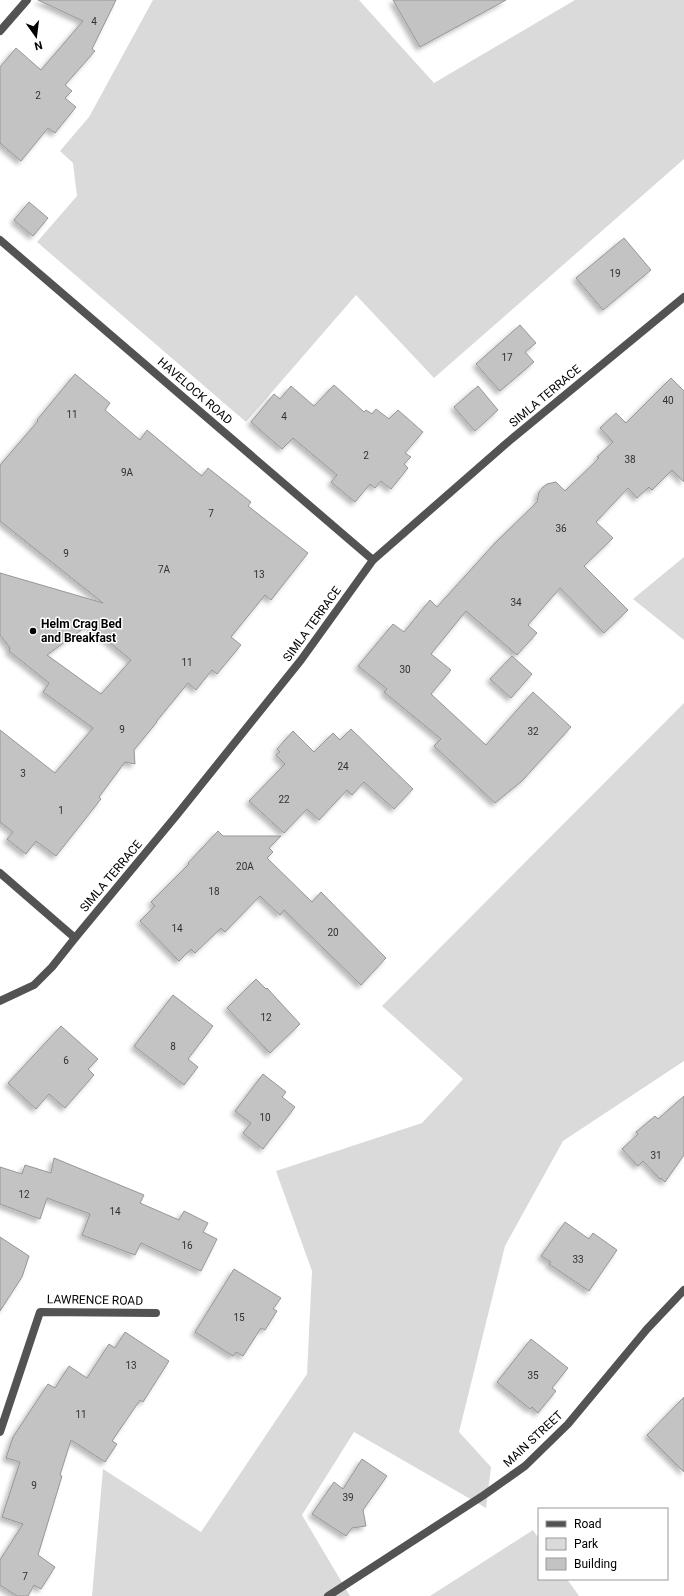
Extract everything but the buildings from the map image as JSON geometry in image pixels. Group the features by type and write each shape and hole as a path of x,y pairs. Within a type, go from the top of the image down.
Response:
{"street":[{"path":"0,31 26,0"},
{"name":"HAVELOCK ROAD","path":"0,240 373,560"},
{"name":"SIMLA TERRACE","path":"0,1001 34,985 52,967 301,660 373,560 508,442 684,296"},
{"path":"0,873 75,938"},
{"name":"MAIN STREET","path":"328,1596 484,1495 525,1466 568,1424 647,1329 684,1290"},
{"name":"LAWRENCE ROAD","path":"0,1432 40,1312 156,1313"}],"green space":[{"path":"153,0 359,0 434,83 575,0 684,0 684,159 434,378 356,295 246,422 37,242 77,196 73,163 60,151 89,117"},
{"path":"684,557 684,640 633,599"},
{"path":"684,703 684,1061 563,1141 505,1246 459,1432 491,1467 486,1508 354,1432 302,1515 350,1596 92,1596 103,1469 201,1532 307,1374 312,1271 276,1171 422,1123 463,1079 382,1006"},
{"path":"533,1530 538,1538 538,1580 568,1580 579,1596 430,1596"}],"place":[{"name":"Helm Crag Bed and Breakfast","path":"33,631"}]}
